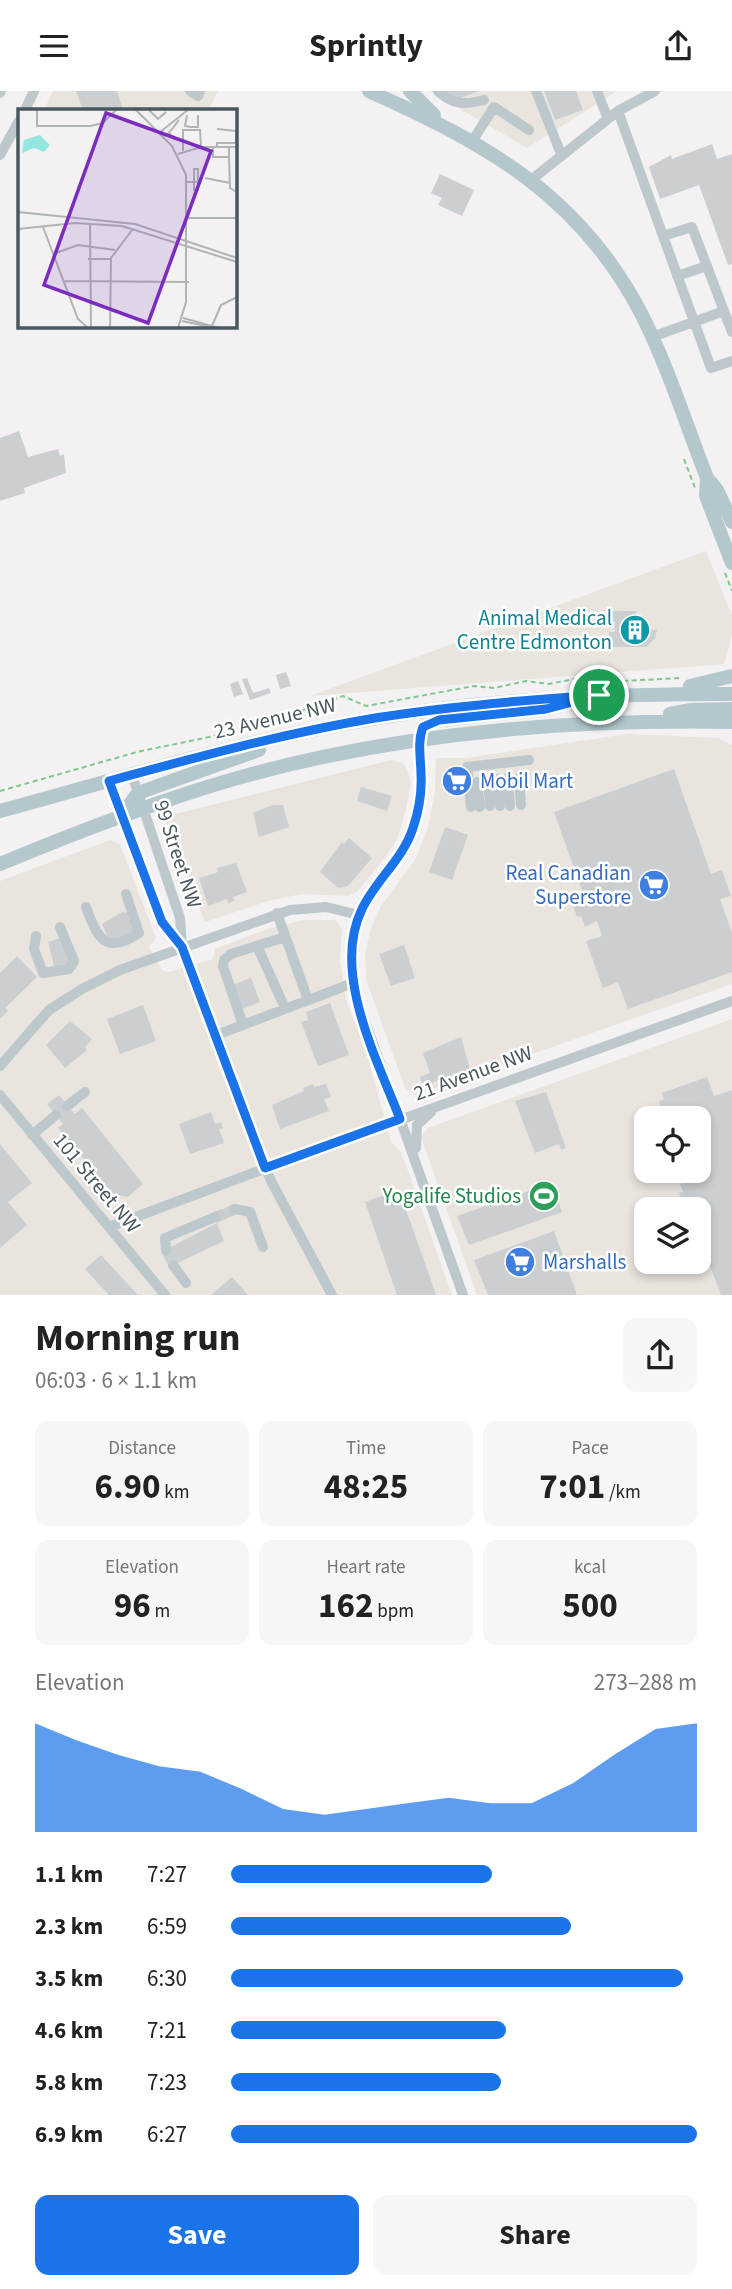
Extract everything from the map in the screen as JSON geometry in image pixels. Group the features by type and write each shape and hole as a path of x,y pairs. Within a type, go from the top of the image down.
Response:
{"main road":[{"path":"370,91 473,141 531,180 564,210 604,256 631,296 652,337 707,478 717,490 732,522"},
{"path":"410,91 445,126"},
{"path":"707,478 706,496 732,561"},
{"path":"614,694 702,685 732,675"},
{"name":"23 Avenue NW","path":"0,811 327,727 438,709 614,694 732,694"},
{"path":"419,739 423,727 433,721 546,709 599,695"},
{"path":"645,720 691,710 732,709"},
{"path":"0,865 143,808 281,767 419,739 645,720 732,722"},
{"path":"678,720 732,730"},
{"path":"122,815 138,793 327,727"}],"street":[{"path":"25,109 34,91"},
{"path":"190,91 198,96 200,91"},
{"path":"438,91 450,101 463,105 486,96 494,107 529,130"},
{"path":"536,91 561,154"},
{"path":"597,91 608,119"},
{"path":"531,180 618,111 655,91"},
{"path":"473,141 494,107"},
{"path":"618,111 711,368 732,361"},
{"path":"2,149 18,123"},
{"path":"663,236 692,227 732,333"},
{"path":"677,276 707,266"},
{"path":"652,337 724,311"},
{"path":"419,739 421,786 412,830 400,856 359,915 352,949 353,983 463,1295"},
{"path":"494,772 495,806"},
{"path":"494,772 495,806"},
{"path":"494,772 495,806"},
{"name":"99 Street NW","path":"132,775 180,918 182,947 214,1036 265,1168 332,1295"},
{"name":"99 Street NW","path":"109,781 162,922 182,947"},
{"path":"89,906 101,941 111,944 139,933 126,894"},
{"path":"0,1066 33,1025 59,1002 112,974 276,913 326,907 359,915"},
{"path":"276,913 308,1000"},
{"path":"36,936 34,949 43,973 69,969 74,961 60,927"},
{"path":"243,1025 223,966 224,960 231,954 285,937"},
{"path":"257,946 285,1009"},
{"path":"214,1036 353,983"},
{"name":"21 Avenue NW","path":"109,1227 400,1119 732,1001"},
{"path":"67,1105 85,1092"},
{"name":"101 Street NW","path":"0,1095 165,1295"},
{"path":"421,1175 414,1139 418,1121 460,1098"},
{"path":"32,1135 56,1115"},
{"path":"236,1209 250,1212 263,1247"},
{"path":"166,1250 165,1238 215,1217"},
{"path":"173,1265 186,1283"}],"shaded area":[{"path":"53,91 218,91 209,109 44,109"},
{"path":"429,91 617,91 527,148"},
{"path":"706,551 732,616 732,636 724,664 310,696"},
{"path":"627,734 719,738 732,745 732,984 415,1095 405,1088 367,982 365,956 370,931 381,906 415,860 428,828 435,791 436,758 466,758"},
{"path":"391,760 404,764 408,772 411,783 406,809 398,837 357,892 348,896 302,894 268,901 205,922 166,822 171,815"},
{"path":"110,840 120,844 156,938 149,947 162,970 169,972 213,959 215,949 267,929 304,920 335,920 342,929 340,962 347,1003 365,1047 391,1142 402,1154 452,1295 0,1295 0,881"},
{"path":"732,1019 732,1295 477,1295 421,1137 428,1128"}],"building":[{"path":"76,91 117,91 123,109 83,109"},
{"path":"440,91 479,91 452,101"},
{"path":"544,91 576,91 583,110 555,120"},
{"path":"712,144 717,159 732,154 732,264 728,265 699,185 660,199 649,167 671,155 672,159"},
{"path":"440,174 474,190 462,216 438,205 442,198 431,193"},
{"path":"19,431 28,457 58,449 60,456 64,454 66,473 24,488 25,493 0,501 0,438"},
{"name":"Animal Medical Centre Edmonton","path":"608,611 636,611 637,629 657,630 655,638 647,647 609,647 609,632 615,632 615,621 608,621"},
{"path":"286,672 291,686 280,689 276,675"},
{"path":"247,678 253,693 269,688 271,693 250,700 242,679"},
{"path":"238,681 243,694 234,697 230,684"},
{"name":"Real Canadian Superstore","path":"674,769 711,874 722,870 731,896 720,899 732,933 732,972 628,1009 618,982 603,988 586,941 602,936 597,921 585,927 581,916 577,917 571,900 584,896 554,812"},
{"path":"361,787 392,796 387,811 357,801"},
{"path":"273,805 283,805 289,827 259,837 253,813"},
{"path":"445,827 468,835 452,880 429,872"},
{"path":"349,838 372,858 348,886 338,888 320,872 342,842 344,844"},
{"path":"236,863 247,892 233,897 234,901 228,903 227,899 208,906 199,878 218,872 217,868"},
{"path":"124,911 131,911 138,929 116,942 108,938 102,924"},
{"path":"60,938 71,963 55,969 48,942"},
{"path":"404,945 415,978 391,986 379,954"},
{"path":"17,956 37,977 5,1008 8,1011 0,1019 0,973"},
{"path":"251,978 260,1002 240,1010 231,985"},
{"path":"330,1003 349,1055 318,1066 301,1022 308,1020 306,1012"},
{"path":"143,1005 156,1041 120,1054 107,1019"},
{"path":"70,1021 92,1039 85,1047 87,1050 65,1068 46,1045"},
{"path":"461,1037 470,1069 428,1084 427,1081 422,1083 420,1077 430,1073 423,1053"},
{"path":"707,1077 714,1096 732,1090 732,1295 721,1295 711,1269 711,1197 680,1197 679,1193 683,1192 680,1184 682,1183 711,1183 711,1106 661,1106 659,1101 664,1099 662,1093"},
{"path":"313,1084 314,1087 326,1084 331,1097 324,1099 329,1111 280,1129 272,1105 304,1091 303,1088"},
{"path":"546,1092 566,1148 561,1150 559,1144 535,1153 515,1101"},
{"path":"59,1095 75,1114 82,1108 143,1184 128,1197 113,1194 58,1128 63,1124 47,1104"},
{"path":"211,1112 215,1124 221,1122 223,1128 219,1129 224,1143 190,1154 179,1124"},
{"path":"0,1144 32,1183 8,1202 27,1225 0,1248"},
{"path":"552,1183 562,1212 469,1245 457,1216"},
{"path":"399,1190 436,1295 397,1295 365,1202"},
{"path":"234,1205 237,1214 217,1223 213,1213"},
{"path":"217,1223 224,1241 169,1267 161,1252"},
{"name":"Marshalls","path":"554,1231 577,1295 488,1295 474,1260"},
{"path":"101,1255 138,1295 109,1295 85,1269"},
{"path":"232,1277 248,1295 211,1295"}],"tunnel":[{"path":"215,1217 235,1209"}],"place":[{"name":"Animal Medical Centre Edmonton","path":"635,630"},
{"name":"Mobil Mart","path":"457,781"},
{"name":"Real Canadian Superstore","path":"654,885"},
{"name":"Yogalife Studios","path":"544,1196"},
{"name":"Marshalls","path":"520,1262"}],"route":[{"path":"599,695 546,709 439,720 423,727 419,739 421,775 418,812 400,856 359,915 352,949 354,990 400,1119 265,1168 182,947 162,922 109,781 238,747 377,718 512,701 599,695"}]}
